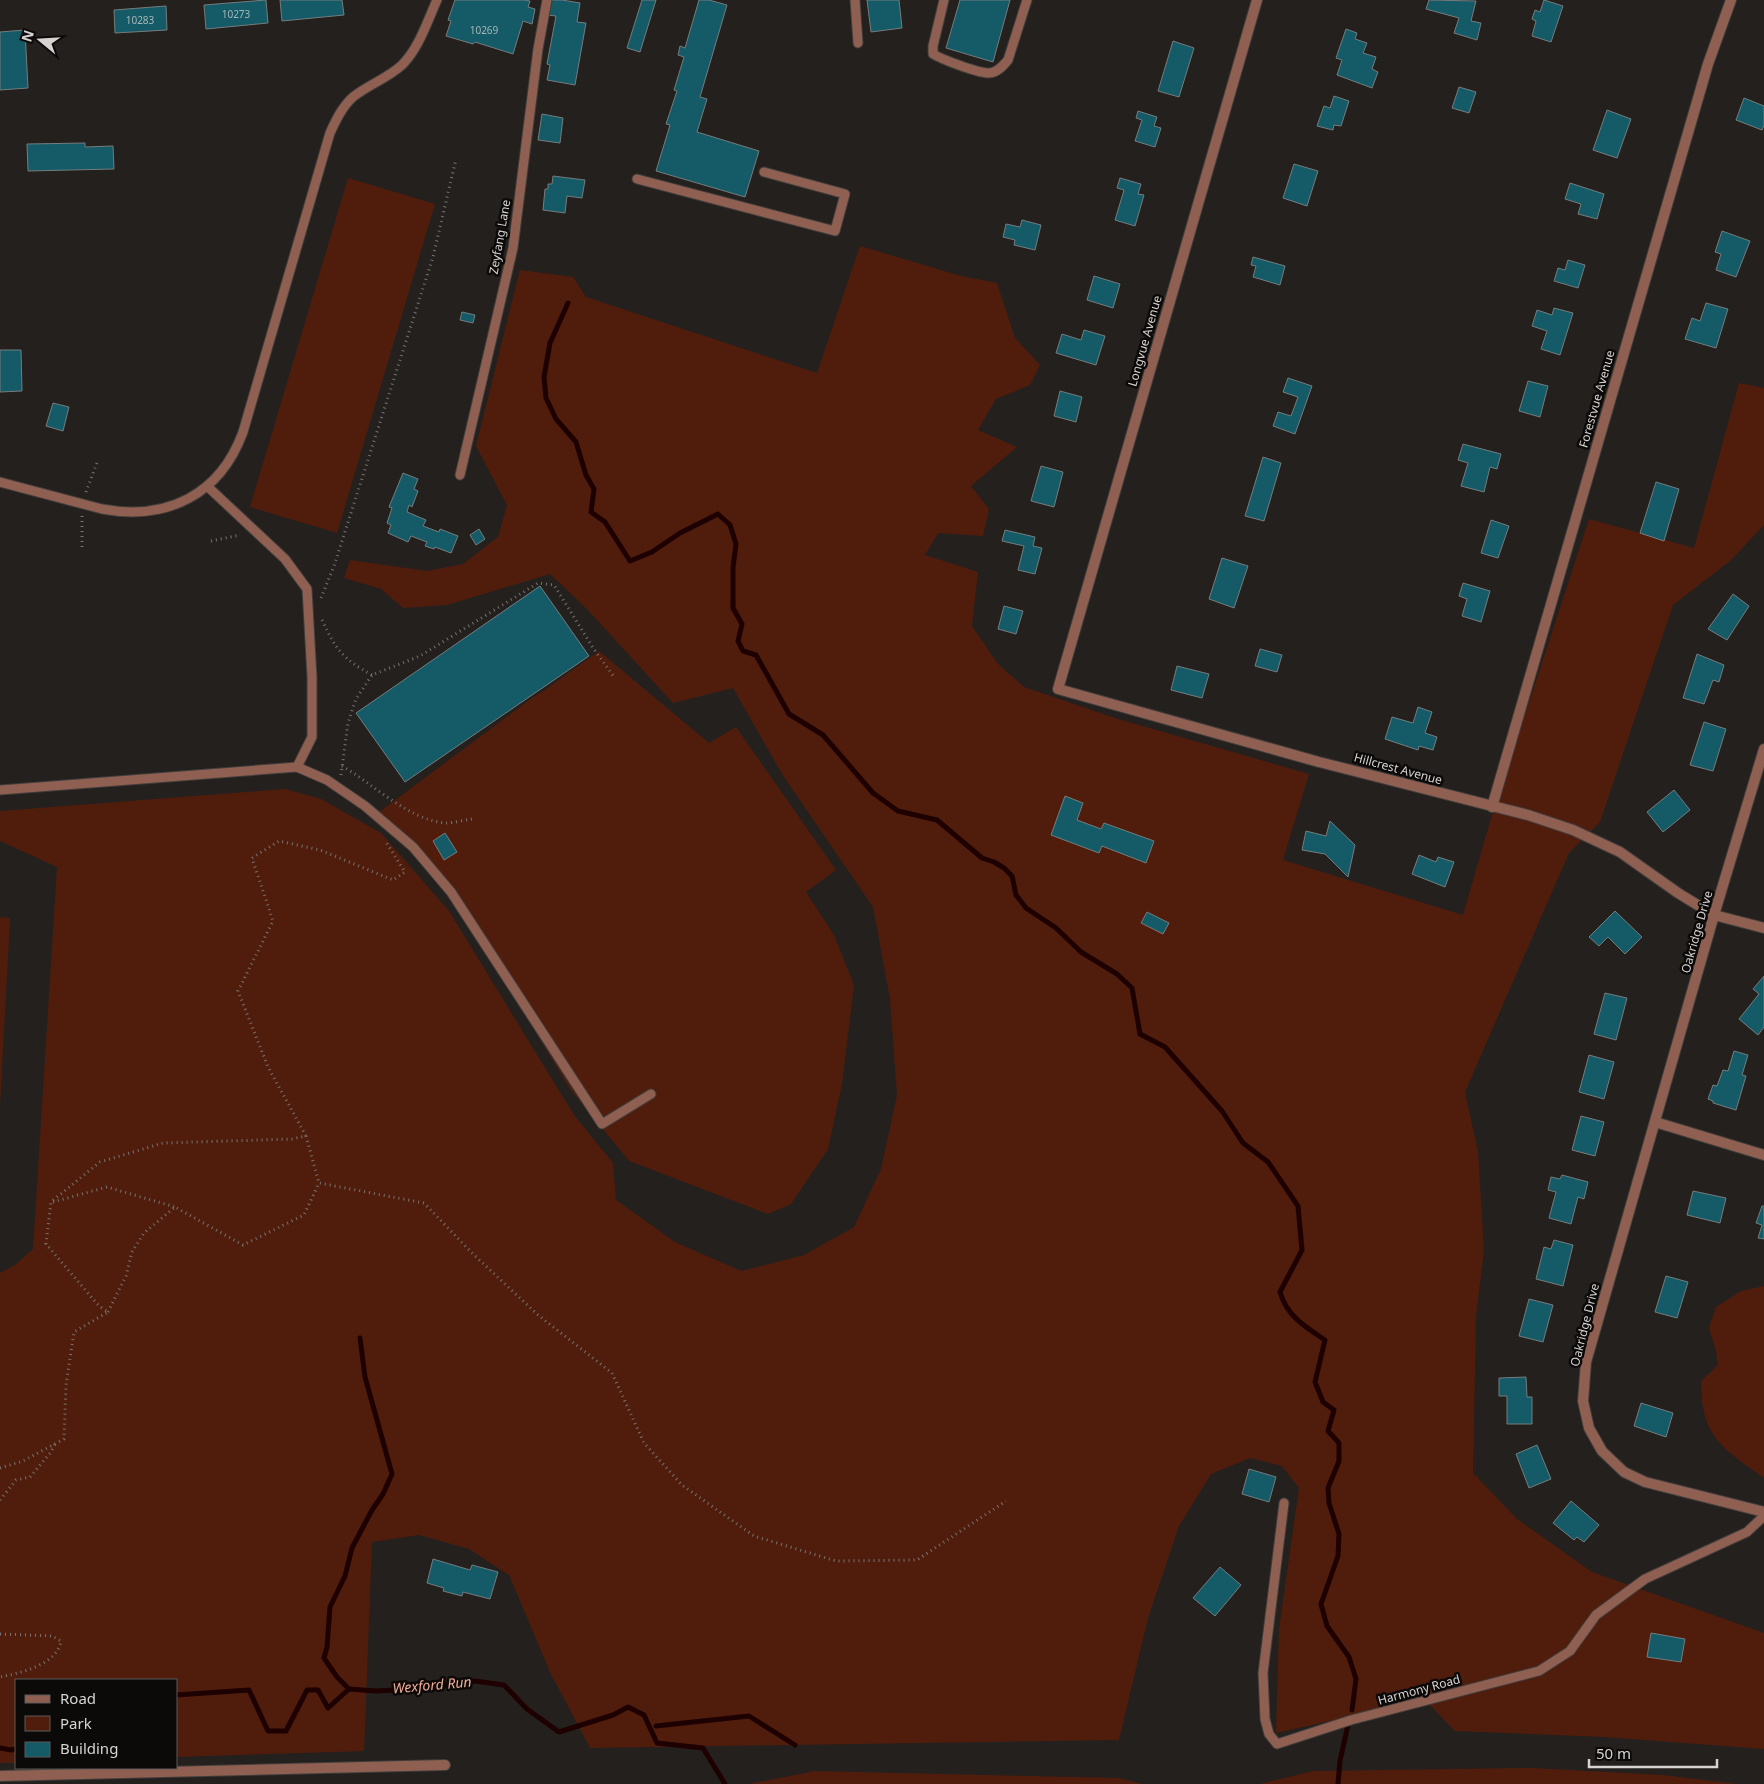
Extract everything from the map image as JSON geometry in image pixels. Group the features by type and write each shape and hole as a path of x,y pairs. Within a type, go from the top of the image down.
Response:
{"street":[{"name":"Longvue Avenue","path":"1058,689 1257,0"},
{"name":"Forestvue Avenue","path":"1492,807 1708,64 1731,0"},
{"name":"Hillcrest Avenue","path":"1058,689 1310,759 1528,815 1573,830 1620,852 1714,916 1764,928"},
{"name":"Oakridge Drive","path":"1764,749 1586,1362 1583,1401 1589,1428 1602,1451 1624,1472 1645,1482 1764,1512"},
{"path":"1655,1122 1764,1154"},
{"path":"0,1776 446,1765"}],"lane":[{"path":"0,482 102,509 119,512 152,511 168,507 189,498 207,486 226,466 243,432 325,145 332,127 340,112 354,97 392,72 408,57 420,39 437,0"},
{"name":"Zeyfang Lane","path":"460,475 513,248 538,49 547,0"},
{"path":"856,0 858,43"},
{"path":"944,0 933,46 934,54 965,67 990,73 1002,68 1008,60 1027,0"},
{"path":"637,179 835,231 845,194 764,172"},
{"path":"207,486 285,559 307,589 312,677 312,737 297,767"},
{"path":"0,790 297,767 327,780 365,806 413,847 451,892 602,1124 651,1094"},
{"name":"Harmony Road","path":"1284,1503 1264,1673 1268,1734 1277,1744 1351,1720 1539,1671 1570,1651 1596,1615 1645,1579 1748,1532 1764,1516"}],"path":[{"path":"319,602 334,566 433,257 456,160"},
{"path":"339,788 350,715 356,699 372,675 420,656 538,583 554,584 593,648 615,678"},
{"path":"321,617 332,643 351,663 372,675"},
{"path":"342,766 404,807 424,817 445,823 472,819"},
{"path":"50,1202 107,1187 175,1207 243,1245 304,1215 319,1183 306,1136 268,1067 238,991 273,922 252,858 279,841 320,850 393,880 405,872 386,840"},
{"path":"108,1312 98,1306 46,1244 50,1202 100,1162 163,1143 292,1140 306,1136"},
{"path":"319,1183 424,1203 472,1253 538,1315 612,1374 644,1443 682,1485 754,1536 836,1561 917,1560 1006,1501"},
{"path":"0,1468 23,1462 64,1439 66,1385 74,1332 108,1312 126,1276 132,1252 144,1233 175,1207"},
{"path":"0,1500 16,1480 30,1477 51,1452 55,1444"},
{"path":"0,1634 52,1636 61,1641 60,1648 48,1661 0,1677"}],"green space":[{"path":"348,178 435,204 337,533 250,507"},
{"path":"860,246 961,276 997,283 1015,338 1040,365 1030,385 996,399 978,430 1017,447 971,486 989,509 983,536 938,533 925,555 978,572 972,626 998,664 1024,687 1118,719 1309,774 1283,860 1463,915 1489,825 1589,519 1694,548 1739,383 1764,388 1764,525 1730,561 1673,605 1600,822 1569,853 1465,1092 1478,1152 1484,1250 1476,1316 1473,1473 1517,1519 1592,1572 1764,1633 1764,1749 1604,1737 1455,1731 1425,1700 1276,1733 1279,1629 1299,1488 1282,1466 1250,1458 1211,1474 1179,1526 1148,1618 1119,1740 590,1748 550,1672 509,1575 469,1549 419,1535 372,1542 364,1751 178,1757 178,1679 15,1679 15,1763 0,1763 0,1273 15,1265 33,1249 57,867 0,841 0,811 285,789 321,799 381,833 449,911 574,1115 613,1163 616,1200 675,1242 741,1271 804,1255 854,1227 881,1169 897,1095 890,999 873,907 782,774 733,688 673,703 586,608 550,574 447,605 403,608 381,589 344,578 350,560 427,571 463,564 498,537 507,505 476,446 520,270 573,277 586,297 817,373"},
{"path":"599,651 709,743 736,727 836,870 806,892 834,935 854,985 842,1084 828,1149 791,1204 768,1214 629,1161 570,1089 451,892 375,815 532,698"},
{"path":"0,917 10,918 0,1106"},
{"path":"1764,1286 1764,1478 1717,1440 1705,1416 1701,1381 1718,1365 1709,1328 1716,1307 1741,1291"},
{"path":"1532,1768 1663,1775 1737,1784 1260,1784 1313,1771"},
{"path":"815,1771 1119,1778 1142,1784 749,1784"}],"building":[{"path":"266,0 268,23 206,29 204,5"},
{"path":"280,0 342,0 344,15 282,21"},
{"path":"455,0 530,1 528,7 535,9 532,24 523,21 513,54 475,42 473,44 446,36 451,21 448,20"},
{"path":"550,0 580,3 577,22 586,23 575,85 547,80 550,65 547,64 556,16 547,15"},
{"path":"642,0 656,0 640,52 627,48"},
{"path":"699,0 709,0 727,5 700,97 707,99 697,132 759,151 745,197 656,171 670,125 666,124 677,91 674,90 684,57 678,55 680,46 685,48"},
{"path":"867,0 899,0 902,28 871,32"},
{"path":"960,0 1010,0 993,62 946,48"},
{"path":"1429,0 1476,1 1471,21 1481,23 1477,40 1454,33 1459,18 1426,9"},
{"path":"1544,0 1563,6 1551,42 1532,36 1536,21 1532,19 1535,10 1540,12"},
{"path":"166,6 167,30 115,33 114,10"},
{"path":"1346,29 1357,33 1355,39 1367,43 1363,53 1376,57 1372,69 1378,72 1372,88 1337,75 1342,60 1336,58"},
{"path":"25,30 28,88 0,90 0,32"},
{"path":"1173,41 1194,48 1179,97 1158,91"},
{"path":"1459,87 1476,92 1469,113 1452,108"},
{"path":"1334,96 1349,101 1341,126 1334,125 1333,130 1317,126 1324,106 1330,108"},
{"path":"1744,98 1764,106 1764,125 1762,130 1736,120"},
{"path":"1607,110 1631,119 1617,158 1593,150"},
{"path":"1138,111 1157,117 1154,126 1161,128 1155,147 1135,141 1142,120 1136,118"},
{"path":"542,114 563,118 560,143 538,140"},
{"path":"85,143 85,147 113,146 114,169 28,171 27,144"},
{"path":"1294,164 1318,171 1307,206 1283,198"},
{"path":"553,176 585,180 582,198 567,196 565,213 543,210 545,189 548,189 548,184 552,184"},
{"path":"1120,178 1141,184 1138,194 1144,195 1135,226 1115,220 1124,190 1117,188"},
{"path":"1570,183 1604,194 1597,219 1578,214 1581,204 1565,199"},
{"path":"1022,220 1041,225 1035,250 1014,245 1015,240 1003,237 1006,224 1020,227"},
{"path":"1722,231 1750,241 1736,277 1716,270 1721,254 1715,252"},
{"path":"1253,257 1285,266 1280,285 1253,277 1256,266 1251,265"},
{"path":"1568,260 1585,265 1578,288 1554,281 1558,268 1565,270"},
{"path":"1094,276 1120,284 1113,308 1087,300"},
{"path":"1706,303 1728,309 1716,348 1685,339 1692,318 1700,321"},
{"path":"1554,308 1573,313 1560,355 1541,349 1547,331 1532,326 1537,310 1552,315"},
{"path":"462,312 475,315 473,323 460,320"},
{"path":"1084,330 1105,336 1096,365 1056,353 1062,334 1081,340"},
{"path":"0,350 21,350 22,391 0,392"},
{"path":"1288,378 1312,386 1295,434 1273,426 1278,412 1291,416 1298,397 1283,392"},
{"path":"1528,381 1548,386 1540,417 1519,411"},
{"path":"1060,391 1082,397 1076,422 1054,416"},
{"path":"53,403 69,407 63,431 46,426"},
{"path":"1463,444 1501,454 1497,469 1490,467 1484,492 1461,486 1468,463 1458,460"},
{"path":"1263,457 1281,463 1264,521 1245,516"},
{"path":"1041,466 1063,472 1054,507 1031,501"},
{"path":"403,473 418,479 414,489 418,491 412,507 409,505 407,512 426,520 423,526 439,532 440,529 458,536 451,553 435,547 434,549 425,546 427,542 411,536 408,542 388,533 391,525 387,523 392,508 389,507"},
{"path":"1656,482 1679,489 1664,541 1640,533"},
{"path":"1491,520 1509,526 1498,558 1481,553"},
{"path":"479,529 485,539 476,545 470,535"},
{"path":"1005,530 1035,537 1033,546 1042,548 1035,574 1018,570 1024,546 1002,541"},
{"path":"1222,558 1248,566 1234,608 1209,599"},
{"path":"1463,583 1490,591 1481,622 1462,616 1467,599 1459,596"},
{"path":"540,586 589,656 405,782 356,713"},
{"path":"1733,594 1749,606 1727,640 1708,629"},
{"path":"1004,606 1023,611 1016,634 998,629"},
{"path":"1260,649 1282,655 1277,672 1255,666"},
{"path":"1697,654 1724,665 1719,682 1713,680 1704,704 1683,698"},
{"path":"1177,666 1209,674 1202,698 1171,690"},
{"path":"1418,707 1432,712 1425,733 1437,737 1433,750 1419,746 1418,750 1385,739 1392,717 1413,723"},
{"path":"1704,722 1726,729 1713,771 1690,765"},
{"path":"1674,790 1690,810 1663,832 1647,812"},
{"path":"1065,796 1083,803 1077,820 1101,829 1104,823 1154,841 1146,863 1102,846 1099,853 1051,835"},
{"path":"1330,821 1355,845 1348,877 1325,854 1302,850 1306,831 1326,836"},
{"path":"445,833 457,852 444,860 433,841"},
{"path":"1419,855 1436,862 1438,857 1454,862 1445,887 1412,874"},
{"path":"1615,911 1642,937 1625,954 1608,937 1599,946 1589,937"},
{"path":"1147,912 1169,923 1163,934 1141,923"},
{"path":"1764,976 1764,1027 1758,1035 1739,1019 1759,994 1753,989"},
{"path":"1605,993 1627,998 1616,1040 1594,1034"},
{"path":"1734,1051 1748,1055 1742,1075 1746,1076 1736,1110 1713,1103 1713,1101 1708,1099 1713,1085 1717,1086 1723,1070 1728,1071"},
{"path":"1589,1055 1614,1062 1604,1099 1579,1092"},
{"path":"1581,1116 1604,1122 1595,1156 1572,1150"},
{"path":"1562,1175 1588,1182 1584,1199 1578,1197 1571,1224 1549,1218 1556,1192 1548,1190 1551,1177 1560,1179"},
{"path":"1693,1191 1726,1198 1720,1223 1687,1215"},
{"path":"1762,1206 1764,1206 1764,1239 1758,1238 1762,1225 1756,1223"},
{"path":"1554,1240 1573,1245 1563,1286 1536,1279 1544,1247 1551,1249"},
{"path":"1666,1276 1688,1282 1677,1318 1655,1312"},
{"path":"1529,1299 1553,1305 1543,1342 1519,1336"},
{"path":"1526,1377 1527,1397 1532,1397 1532,1424 1507,1424 1507,1396 1499,1396 1499,1378"},
{"path":"1641,1403 1673,1413 1666,1437 1634,1426"},
{"path":"1537,1445 1551,1479 1529,1488 1516,1454"},
{"path":"1249,1469 1276,1477 1269,1502 1242,1494"},
{"path":"1571,1501 1599,1525 1584,1542 1577,1537 1574,1540 1553,1523"},
{"path":"433,1559 470,1570 472,1565 498,1572 490,1599 463,1592 462,1596 443,1591 444,1588 427,1583"},
{"path":"1220,1567 1241,1585 1215,1616 1193,1598"},
{"path":"1651,1633 1685,1639 1681,1662 1647,1657"}],"waterway":[{"path":"568,303 550,343 544,377 546,398 556,419 576,442 586,475 594,489 591,512 605,522 630,561 652,552 680,533 718,514 730,525 736,544 733,567 733,608 742,624 738,641 743,651 756,655 789,714 823,735 873,793 898,811 937,820 982,858 1004,868 1012,876 1016,895 1026,908 1056,928 1081,952 1117,974 1132,988 1140,1034 1165,1047 1222,1111 1243,1143 1268,1162 1298,1206 1302,1250 1280,1292 1287,1308 1297,1320 1325,1340 1315,1382 1323,1402 1334,1410 1328,1431 1339,1443 1339,1461 1328,1488 1329,1503 1339,1534 1338,1556 1321,1604 1327,1626 1349,1657 1356,1679 1352,1710"},
{"path":"349,1689 337,1677 324,1658 327,1647 330,1607 345,1576 352,1548 372,1510 383,1494 392,1474 365,1377 360,1338"},
{"name":"Wexford Run","path":"178,1695 249,1690 268,1731 286,1731 307,1690 318,1690 328,1708 349,1689 376,1691 418,1689 475,1681 504,1685 527,1709 559,1732 613,1715 628,1707 644,1715 657,1743 703,1748 725,1784"},
{"path":"656,1726 749,1716 795,1745"},
{"path":"1338,1784 1340,1761 1348,1725"},
{"name":"Wexford Run","path":"0,1748 15,1749"}]}
